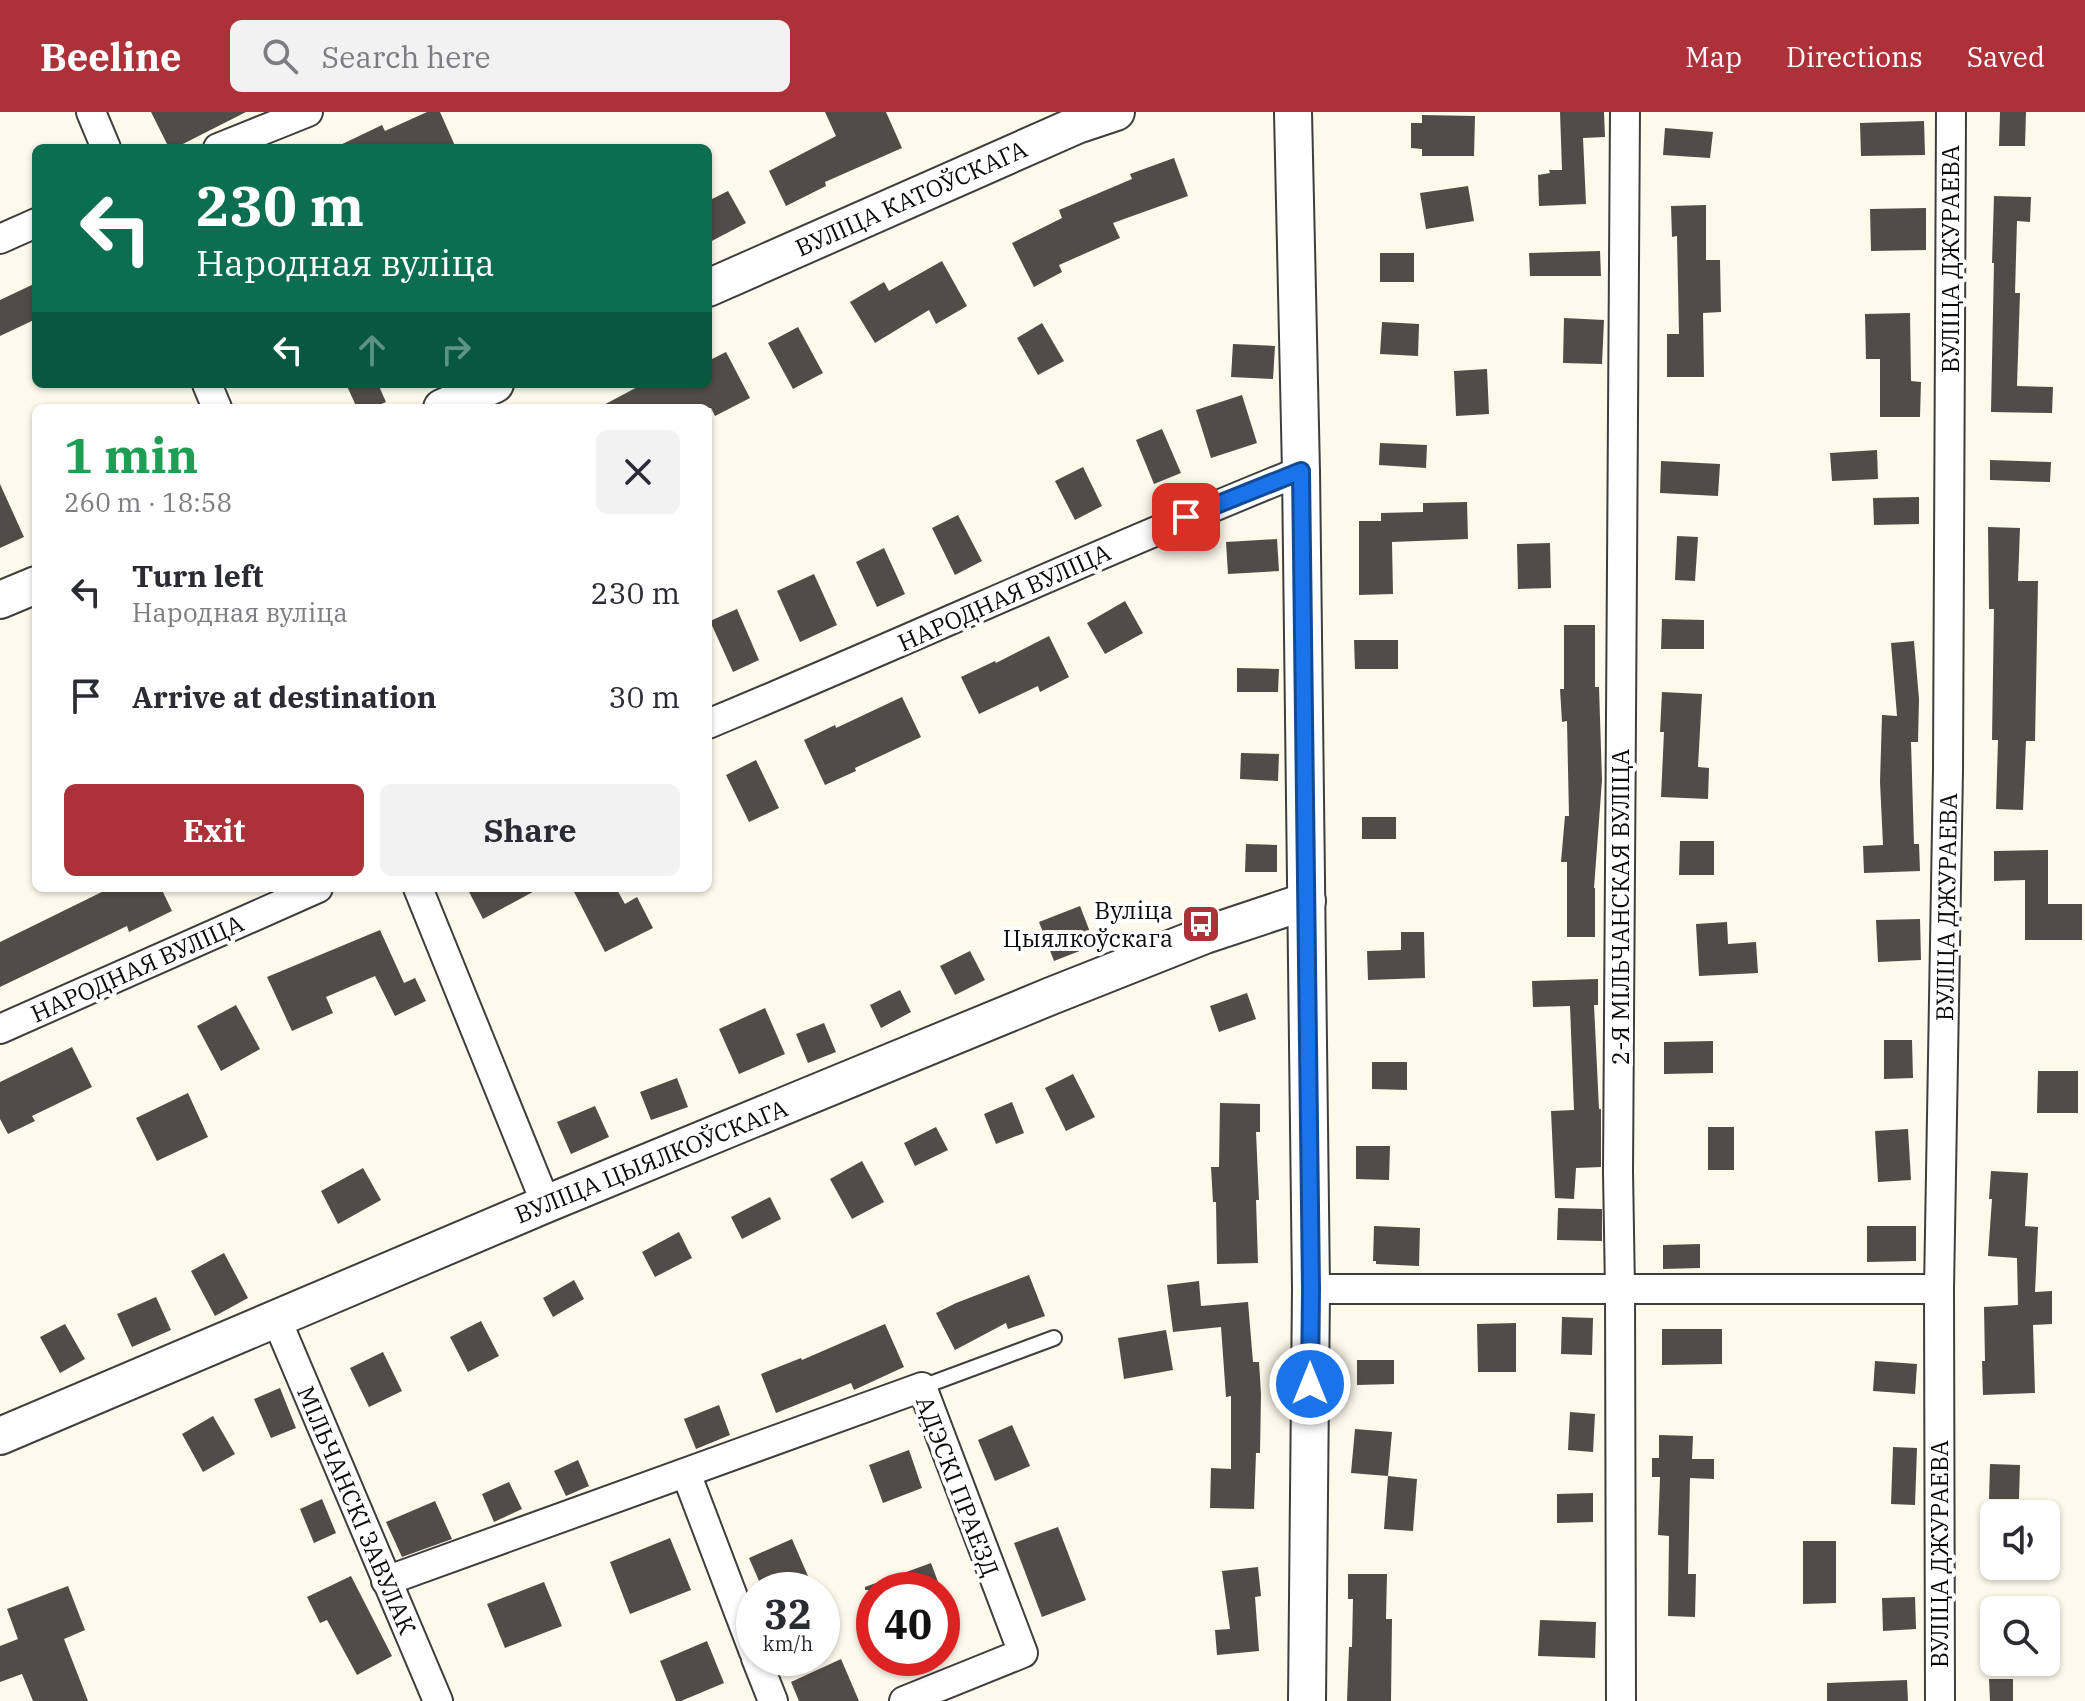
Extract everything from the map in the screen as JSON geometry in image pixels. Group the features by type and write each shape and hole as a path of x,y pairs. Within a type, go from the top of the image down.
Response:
{"street":[{"path":"91,112 104,144"},
{"path":"228,144 308,112"},
{"name":"ВУЛІЦА КАТОЎСКАГА","path":"712,286 1077,125 1116,112"},
{"path":"1293,112 1301,471 1311,1289 1307,1701"},
{"name":"2-Я МІЛЬЧАНСКАЯ ВУЛІЦА","path":"1621,1701 1618,1156 1625,112"},
{"name":"ВУЛІЦА ДЖУРАЕВА","path":"1940,1701 1939,1289 1949,755 1951,112"},
{"path":"0,239 32,225"},
{"path":"451,404 486,388"},
{"name":"НАРОДНАЯ ВУЛІЦА","path":"712,722 1186,517 1301,471"},
{"path":"0,600 32,587"},
{"name":"НАРОДНАЯ ВУЛІЦА","path":"0,1029 309,892"},
{"path":"420,892 546,1204"},
{"name":"ВУЛІЦА ЦЫЯЛКОЎСКАГА","path":"0,1436 546,1204 1065,990 1205,935 1307,901"},
{"path":"1311,1289 1939,1289"},
{"name":"МІЛЬЧАНСКІ ЗАВУЛАК","path":"276,1318 438,1701"},
{"name":"АДЭСКІ ПРАЕЗД","path":"386,1581 922,1387 1023,1653 904,1701"},
{"path":"686,1473 736,1605"},
{"path":"763,1676 773,1701"}],"lane":[{"path":"922,1387 1054,1338"}],"building":[{"path":"151,112 246,112 183,144 167,144"},
{"path":"427,112 440,112 454,144 342,144 382,125 385,131"},
{"path":"825,112 886,112 902,148 825,182 826,186 786,206 769,171 836,136"},
{"path":"1560,112 1604,112 1605,137 1583,138 1586,204 1539,206 1538,175 1550,173 1549,170 1562,170"},
{"path":"2000,112 2026,112 2025,146 1999,146"},
{"path":"1422,115 1475,116 1474,156 1422,156 1422,149 1411,148 1411,123 1422,123"},
{"path":"1924,121 1925,155 1861,156 1860,123"},
{"path":"1665,128 1713,132 1710,158 1663,155"},
{"path":"1174,158 1188,196 1113,223 1120,238 1059,265 1062,272 1034,287 1012,243 1062,218 1059,210 1132,179 1130,174"},
{"path":"1468,186 1474,221 1426,229 1420,193"},
{"path":"728,191 746,223 712,241 712,199"},
{"path":"1994,196 2031,197 2030,222 2017,221 2015,293 2020,293 2017,386 2053,387 2052,413 1991,412"},
{"path":"1706,205 1706,260 1720,260 1721,312 1703,313 1704,377 1667,377 1667,334 1679,334 1677,236 1672,237 1671,206"},
{"path":"1926,208 1926,250 1871,251 1870,209"},
{"path":"1600,251 1601,276 1530,276 1529,253"},
{"path":"1380,253 1414,253 1414,282 1380,282"},
{"path":"942,261 967,306 936,324 929,310 875,343 850,302 884,282 889,291"},
{"path":"32,285 32,321 0,336 0,300"},
{"path":"1910,313 1911,381 1921,382 1920,417 1880,417 1880,359 1866,359 1865,314"},
{"path":"1564,318 1604,320 1602,364 1563,363"},
{"path":"1382,322 1419,324 1418,356 1380,354"},
{"path":"1042,323 1064,361 1038,375 1017,338"},
{"path":"798,327 823,373 793,389 768,343"},
{"path":"1233,344 1275,346 1273,379 1231,377"},
{"path":"726,352 750,398 715,416 712,404 606,404 636,388 712,388 712,359"},
{"path":"1487,369 1489,414 1456,416 1454,371"},
{"path":"348,388 380,388 386,402 381,404 355,404"},
{"path":"1242,395 1257,443 1211,458 1196,410"},
{"path":"1162,429 1181,473 1154,484 1136,440"},
{"path":"1380,443 1427,445 1426,468 1379,465"},
{"path":"1877,450 1878,479 1832,481 1830,453"},
{"path":"1990,460 2051,462 2050,482 1990,480"},
{"path":"1661,461 1720,464 1718,496 1660,493"},
{"path":"1083,467 1102,506 1075,520 1055,481"},
{"path":"0,484 24,537 0,548"},
{"path":"1919,497 1919,524 1874,525 1873,498"},
{"path":"1467,502 1468,539 1392,542 1393,594 1359,595 1359,521 1381,521 1381,513 1423,512 1423,503"},
{"path":"958,515 982,561 955,575 932,528"},
{"path":"1988,527 2020,528 2018,581 2038,581 2035,741 2026,741 2023,810 1996,809 1998,740 1992,740 1994,609 1989,609"},
{"path":"1677,536 1698,537 1695,581 1675,580"},
{"path":"1277,539 1279,571 1228,574 1226,542"},
{"path":"1550,543 1551,588 1518,589 1517,544"},
{"path":"884,548 905,594 877,607 856,562"},
{"path":"814,574 837,625 800,642 777,591"},
{"path":"1125,601 1143,633 1105,654 1087,623"},
{"path":"737,609 759,660 733,672 712,620"},
{"path":"1662,619 1704,620 1704,649 1661,649"},
{"path":"1564,625 1595,625 1595,687 1599,687 1602,780 1594,888 1595,937 1567,937 1567,862 1561,862 1565,816 1569,816 1567,721 1562,722 1560,689 1564,689"},
{"path":"1049,636 1069,677 1040,692 1038,686 979,714 961,677"},
{"path":"1354,640 1398,640 1398,669 1355,669"},
{"path":"1914,641 1919,699 1918,742 1911,742 1914,844 1919,844 1920,871 1864,873 1863,846 1883,845 1880,782 1882,715 1897,716 1891,643"},
{"path":"1237,668 1279,669 1278,692 1237,692"},
{"path":"1662,692 1702,694 1698,767 1709,768 1708,799 1661,797"},
{"path":"902,697 921,737 825,785 804,740"},
{"path":"1241,753 1279,754 1278,781 1240,779"},
{"path":"756,760 779,808 749,822 726,775"},
{"path":"1362,817 1396,817 1396,839 1362,839"},
{"path":"1680,841 1714,841 1714,875 1679,875"},
{"path":"1246,844 1277,845 1277,872 1245,872"},
{"path":"2048,850 2048,904 2082,904 2082,940 2025,940 2025,880 1994,881 1994,851"},
{"path":"102,892 163,892 172,911 129,932 127,926 0,987 0,942"},
{"path":"469,892 533,892 483,919"},
{"path":"574,892 618,892 625,904 637,897 653,928 605,952"},
{"path":"1080,906 1095,945 1054,961 1039,922"},
{"path":"1920,919 1921,960 1878,962 1876,920"},
{"path":"1727,922 1728,944 1756,942 1758,973 1699,976 1696,924"},
{"path":"380,930 404,983 415,978 426,1001 395,1016 375,976 326,997 333,1013 292,1031 267,977"},
{"path":"1401,932 1424,932 1425,978 1368,980 1367,951 1401,950"},
{"path":"970,951 985,980 955,995 940,966"},
{"path":"1598,979 1598,1005 1594,1005 1601,1109 1601,1167 1576,1168 1574,1199 1555,1198 1551,1111 1574,1110 1570,1006 1533,1007 1532,981"},
{"path":"900,990 911,1012 881,1028 870,1005"},
{"path":"1247,993 1256,1019 1219,1032 1210,1006"},
{"path":"236,1005 260,1049 221,1071 197,1026"},
{"path":"765,1008 785,1054 739,1074 719,1029"},
{"path":"824,1023 836,1052 808,1063 796,1034"},
{"path":"1884,1040 1912,1040 1913,1078 1884,1079"},
{"path":"1713,1041 1713,1073 1664,1074 1664,1042"},
{"path":"72,1047 92,1087 32,1116 35,1121 8,1134 0,1119 0,1082"},
{"path":"1372,1062 1407,1062 1407,1090 1372,1089"},
{"path":"2038,1071 2078,1071 2078,1113 2037,1113"},
{"path":"1073,1074 1095,1117 1066,1131 1045,1088"},
{"path":"677,1078 688,1107 651,1120 640,1092"},
{"path":"188,1093 208,1137 157,1161 136,1118"},
{"path":"1012,1102 1024,1133 996,1144 984,1114"},
{"path":"1220,1103 1260,1104 1260,1132 1256,1132 1258,1263 1217,1264 1216,1202 1213,1202 1211,1167 1219,1167"},
{"path":"595,1106 609,1137 571,1154 557,1122"},
{"path":"936,1127 948,1150 915,1166 904,1143"},
{"path":"1708,1127 1734,1127 1734,1170 1708,1170"},
{"path":"1908,1129 1911,1180 1878,1182 1875,1131"},
{"path":"1356,1146 1390,1146 1389,1180 1356,1179"},
{"path":"862,1161 884,1202 852,1219 830,1179"},
{"path":"363,1168 381,1200 338,1224 321,1191"},
{"path":"1991,1171 2028,1173 2025,1226 2038,1227 2035,1292 2052,1291 2052,1324 2033,1325 2035,1393 1983,1395 1984,1307 2018,1305 2017,1258 1988,1256"},
{"path":"770,1197 781,1219 742,1239 731,1217"},
{"path":"1558,1208 1602,1209 1602,1241 1557,1240"},
{"path":"1374,1226 1420,1228 1419,1266 1376,1264 1373,1261"},
{"path":"1867,1226 1916,1226 1916,1261 1867,1262"},
{"path":"679,1232 692,1258 655,1277 642,1252"},
{"path":"1700,1244 1700,1268 1663,1269 1663,1245"},
{"path":"224,1253 248,1298 215,1316 191,1271"},
{"path":"1029,1275 1045,1316 1008,1329 1006,1323 955,1350 936,1313"},
{"path":"574,1280 584,1299 553,1317 543,1298"},
{"path":"1199,1281 1201,1306 1248,1302 1253,1362 1259,1362 1261,1394 1260,1453 1256,1453 1254,1509 1210,1508 1211,1468 1231,1469 1231,1396 1226,1397 1221,1327 1173,1332 1167,1285"},
{"path":"156,1297 171,1330 132,1347 117,1314"},
{"path":"1562,1317 1593,1318 1592,1355 1561,1354"},
{"path":"481,1321 499,1356 468,1372 450,1337"},
{"path":"1516,1323 1516,1372 1478,1372 1477,1324"},
{"path":"65,1324 85,1359 60,1373 40,1337"},
{"path":"885,1324 904,1367 854,1390 851,1383 776,1413 761,1374"},
{"path":"1662,1329 1722,1329 1722,1364 1662,1365"},
{"path":"1166,1330 1173,1370 1124,1379 1118,1338"},
{"path":"383,1352 402,1391 369,1407 350,1368"},
{"path":"1357,1360 1394,1360 1394,1384 1357,1385"},
{"path":"1875,1361 1917,1364 1915,1394 1873,1391"},
{"path":"280,1388 296,1428 271,1438 254,1399"},
{"path":"719,1405 730,1435 696,1449 684,1419"},
{"path":"1570,1412 1595,1414 1593,1452 1568,1450"},
{"path":"213,1416 235,1454 203,1472 182,1434"},
{"path":"1012,1425 1030,1466 995,1481 978,1440"},
{"path":"1355,1429 1392,1432 1388,1476 1351,1473"},
{"path":"1659,1435 1693,1436 1692,1459 1714,1459 1714,1479 1690,1478 1688,1574 1696,1574 1695,1617 1668,1616 1669,1536 1658,1535 1660,1477 1652,1477 1652,1458 1659,1458"},
{"path":"1893,1447 1917,1448 1915,1505 1891,1504"},
{"path":"909,1450 922,1488 883,1503 869,1465"},
{"path":"578,1460 589,1486 566,1496 554,1471"},
{"path":"1990,1464 2020,1465 2019,1499 1989,1499"},
{"path":"1388,1476 1417,1479 1413,1531 1384,1529"},
{"path":"509,1482 522,1509 494,1522 482,1494"},
{"path":"1593,1493 1593,1522 1557,1523 1557,1494"},
{"path":"322,1499 336,1533 314,1543 300,1509"},
{"path":"435,1501 452,1539 402,1557 386,1522"},
{"path":"1058,1527 1086,1600 1042,1617 1014,1543"},
{"path":"670,1538 691,1590 630,1614 610,1562"},
{"path":"792,1539 806,1572 755,1572 749,1558"},
{"path":"1803,1541 1836,1541 1836,1603 1803,1604"},
{"path":"931,1563 934,1572 906,1572"},
{"path":"1258,1567 1261,1596 1255,1597 1259,1651 1217,1655 1215,1630 1230,1629 1222,1571"},
{"path":"1348,1574 1387,1574 1386,1619 1392,1619 1391,1701 1347,1701 1353,1599 1348,1599"},
{"path":"351,1576 392,1656 357,1675 327,1620 320,1623 307,1597"},
{"path":"544,1582 562,1626 505,1648 487,1604"},
{"path":"68,1586 85,1630 64,1639 88,1701 33,1701 22,1674 0,1682 0,1646 18,1639 7,1609"},
{"path":"1915,1597 1916,1629 1883,1631 1882,1598"},
{"path":"1540,1620 1596,1622 1595,1658 1538,1656"},
{"path":"707,1641 724,1683 676,1701 660,1661"},
{"path":"840,1659 859,1701 799,1701 791,1682 804,1676 840,1676"},
{"path":"1989,1679 2013,1679 2013,1701 1990,1701"},
{"path":"1907,1680 1908,1701 1827,1701 1827,1683"}],"place":[{"name":"Вуліца Цыялкоўскага","path":"1201,924"}],"route":[{"path":"1186,517 1301,471 1310,1384"}]}
